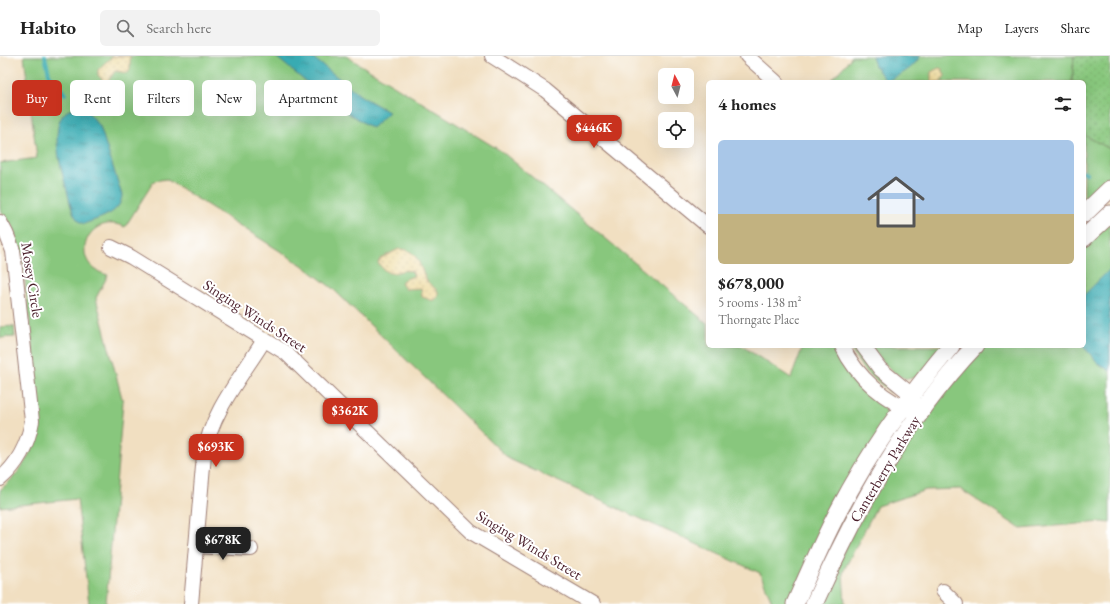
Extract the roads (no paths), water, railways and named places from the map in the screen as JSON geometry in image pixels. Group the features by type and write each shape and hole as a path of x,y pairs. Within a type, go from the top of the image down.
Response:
{"street":[{"path":"492,56 545,90 706,224"},
{"path":"747,56 774,80"},
{"path":"1086,212 1110,189"},
{"path":"1086,236 1110,214"},
{"name":"Mosey Circle","path":"0,222 13,251 32,421 27,440 20,456 13,466 0,479"},
{"name":"Singing Winds Street","path":"111,247 286,353 471,532 588,603"},
{"path":"191,604 204,455 208,434 264,340"},
{"path":"843,348 851,362 868,382 911,406"},
{"path":"864,348 911,406"},
{"name":"Canterberry Parkway","path":"795,604 846,498 874,450 911,406 950,348"},
{"name":"Canterberry Parkway","path":"814,604 858,511 882,469 911,406 973,348"},
{"path":"196,546 251,549"},
{"path":"943,590 956,604"}],"water":[{"path":"275,56 311,56 341,80 304,80"},
{"path":"872,56 920,56 910,68 888,80 885,80 875,66"},
{"path":"352,89 361,96 389,112 372,128 352,116"},
{"path":"70,110 70,116 92,116 100,126 122,195 118,207 113,211 84,224 76,218 74,214 59,155 57,130 60,119 66,112"},
{"path":"1110,269 1110,371 1098,363 1085,348 1086,348 1086,293"}],"waterway":[{"path":"45,56 49,74 65,94"}]}
